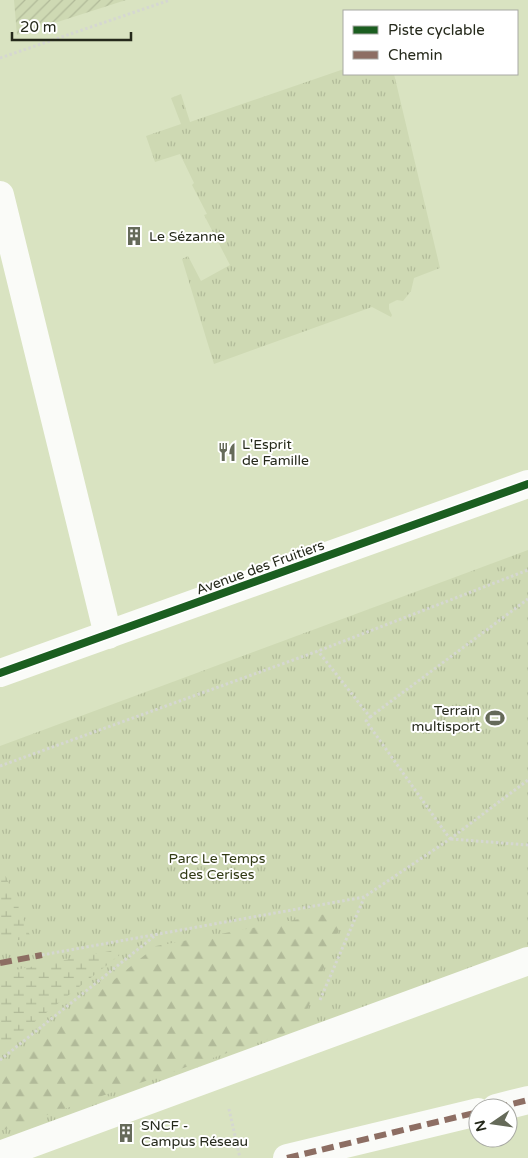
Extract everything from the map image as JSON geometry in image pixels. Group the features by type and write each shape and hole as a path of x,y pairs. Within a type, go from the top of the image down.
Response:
{"street":[{"path":"0,195 108,635"},
{"name":"Avenue des Fruitiers","path":"0,674 528,484"},
{"path":"0,1155 528,961"},
{"path":"287,1158 468,1114"}],"path":[{"path":"0,58 170,0"},
{"path":"0,766 318,651 528,570"},
{"path":"450,839 366,721 528,599"},
{"path":"318,651 370,717"},
{"path":"42,955 364,897 450,839 528,780"},
{"path":"450,839 528,845"},
{"path":"301,1044 364,897"},
{"path":"0,1060 157,934"},
{"path":"221,1074 240,1158"}],"shaded area":[{"path":"0,0 528,0 528,1158 0,1158"}],"green space":[{"path":"14,0 126,0 17,35"},
{"path":"343,69 343,75 394,75 440,268 414,278 411,291 403,301 397,300 389,304 391,317 372,307 214,364 182,259 188,256 201,281 230,265 204,215 207,214 192,185 194,183 180,154 155,162 146,136 181,124 171,98 181,94 190,122"},
{"name":"Parc Le Temps des Cerises","path":"528,550 528,951 0,1148 0,746"},
{"path":"0,862 31,938 0,943"},
{"path":"347,910 300,1028 0,1131 0,1072 156,946"},
{"path":"130,947 0,1049 0,973"}],"marked path":[{"path":"0,963 42,955"},
{"path":"518,1102 528,1100"},
{"path":"287,1158 468,1114"}],"cycle path":[{"path":"0,673 528,484"}],"place":[{"name":"Le Sézanne","path":"134,236"},
{"name":"L'Esprit de Famille","path":"227,452"},
{"name":"Terrain multisport","path":"495,718"},
{"name":"SNCF - Campus Réseau","path":"126,1133"}]}
